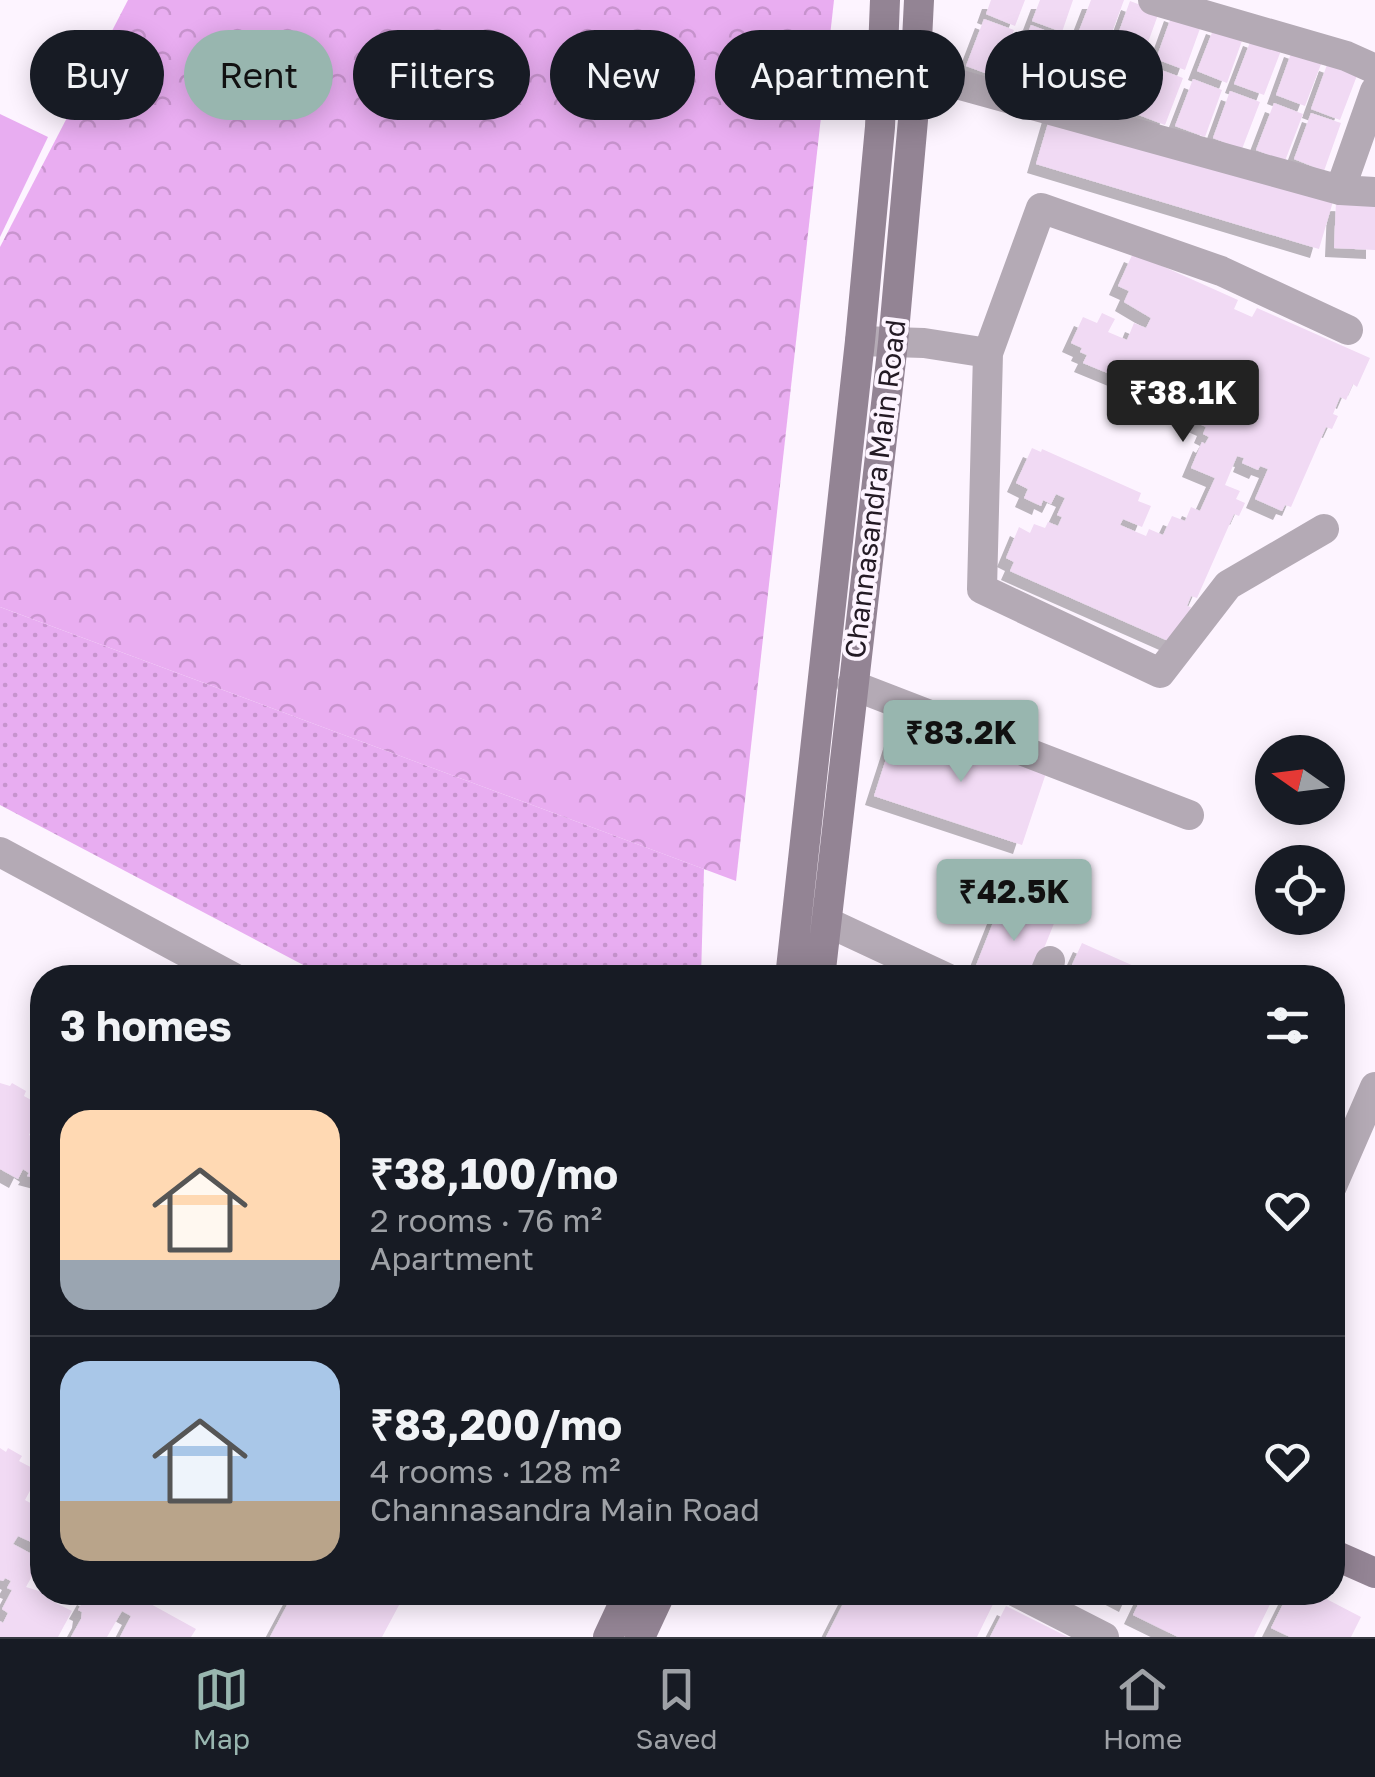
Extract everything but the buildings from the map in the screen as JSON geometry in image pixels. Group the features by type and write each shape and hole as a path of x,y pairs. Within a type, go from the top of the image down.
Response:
{"main road":[{"name":"Channasandra Main Road","path":"791,965 860,341 880,128 885,0"},
{"name":"Channasandra Main Road","path":"918,30 919,0"},
{"name":"Channasandra Main Road","path":"821,965 893,343 913,120"},
{"path":"1345,1560 1375,1573"},
{"path":"608,1637 623,1605"},
{"path":"640,1637 654,1605"}],"street":[{"path":"1153,0 1346,56 1375,69"},
{"path":"965,86 1340,190 1375,192"},
{"path":"1340,190 1375,91"},
{"path":"1324,529 1228,585 1160,673 982,589 988,352 1041,208 1221,271 1348,330"},
{"path":"860,341 988,352"},
{"path":"852,685 1189,815"},
{"path":"0,852 210,965"},
{"path":"826,922 919,965"},
{"path":"1345,1156 1375,1087"},
{"path":"1041,1605 1104,1637"}],"shaded area":[{"path":"0,114 48,137 0,237"},
{"path":"0,607 704,869 701,965 303,965 0,805"}],"green space":[{"path":"128,0 834,0 831,30 715,30 715,120 821,120 736,881 0,607 0,247 66,120 164,120 164,30 112,30"}]}
